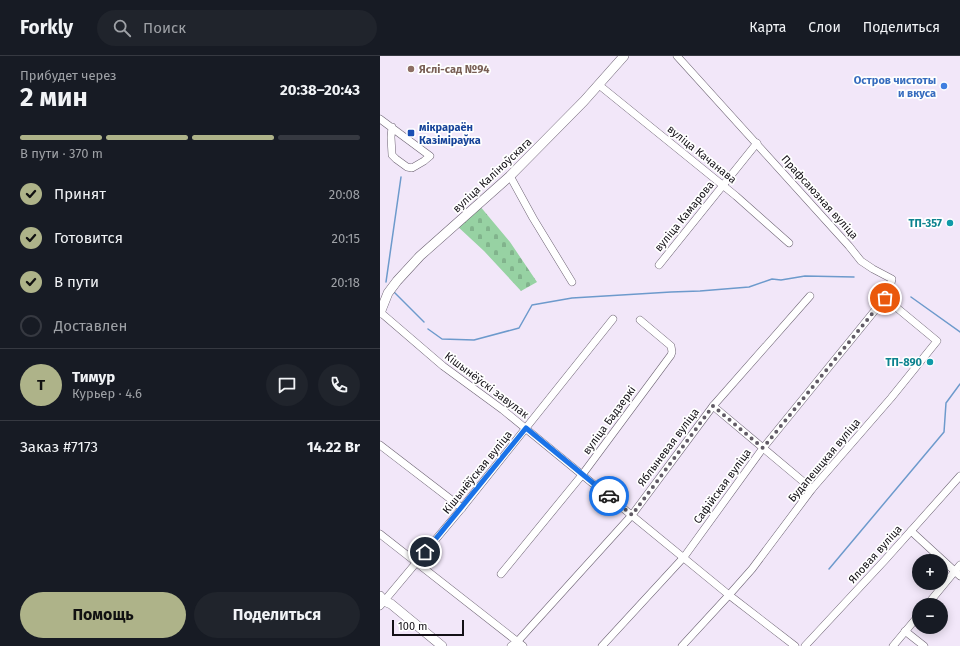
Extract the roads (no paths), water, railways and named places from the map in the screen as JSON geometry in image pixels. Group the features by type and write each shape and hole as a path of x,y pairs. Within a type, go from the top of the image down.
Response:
{"main road":[{"name":"вуліца Каліноўскага","path":"380,313 388,293 420,256 510,176 600,85 624,56"},
{"path":"381,601 391,604 442,646"}],"street":[{"name":"Прафсаюзная вуліца","path":"677,56 757,143 861,261 892,279 889,292 885,298"},
{"name":"вуліца Качанава","path":"600,85 736,196 789,243"},
{"path":"380,118 392,127 430,156 412,168 396,159 392,155 392,127"},
{"name":"вуліца Камарова","path":"659,265 757,143"},
{"path":"510,176 533,218 572,282"},
{"name":"Яблыневая вуліца","path":"517,645 632,515 713,406 810,296"},
{"name":"Будапешцкая вуліца","path":"682,646 752,568 812,489 938,341 885,298"},
{"name":"Сафійская вуліца","path":"602,646 684,557 763,448 885,298"},
{"name":"Кішынёўскі завулак","path":"380,313 442,366 480,392 582,475"},
{"name":"Кішынёўская вуліца","path":"381,601 462,508 613,319"},
{"name":"вуліца Бадзеркі","path":"501,574 582,475 672,352 671,346 640,320"},
{"path":"713,406 812,489"},
{"path":"380,445 462,508"},
{"path":"582,475 729,595 795,646"},
{"name":"Яловая вуліца","path":"805,646 960,476"},
{"path":"911,531 957,574"},
{"path":"380,534 517,645"},
{"path":"934,598 957,574 960,566"},
{"path":"893,646 912,624"},
{"path":"906,631 924,646"}],"waterway":[{"path":"386,282 401,177"},
{"path":"428,329 442,339 474,340 519,328 532,305 572,298 749,287 772,279 781,280 805,276 854,277"},
{"path":"394,292 424,322"},
{"path":"911,297 960,332"},
{"path":"829,569 944,432 946,403 960,384"}],"place":[{"name":"Яслі-сад №94","path":"411,69"},
{"name":"Остров чистоты и вкуса","path":"944,86"},
{"name":"мікрараён Казіміраўка","path":"411,133"},
{"name":"ТП-357","path":"950,223"},
{"name":"ТП-890","path":"930,362"}]}
